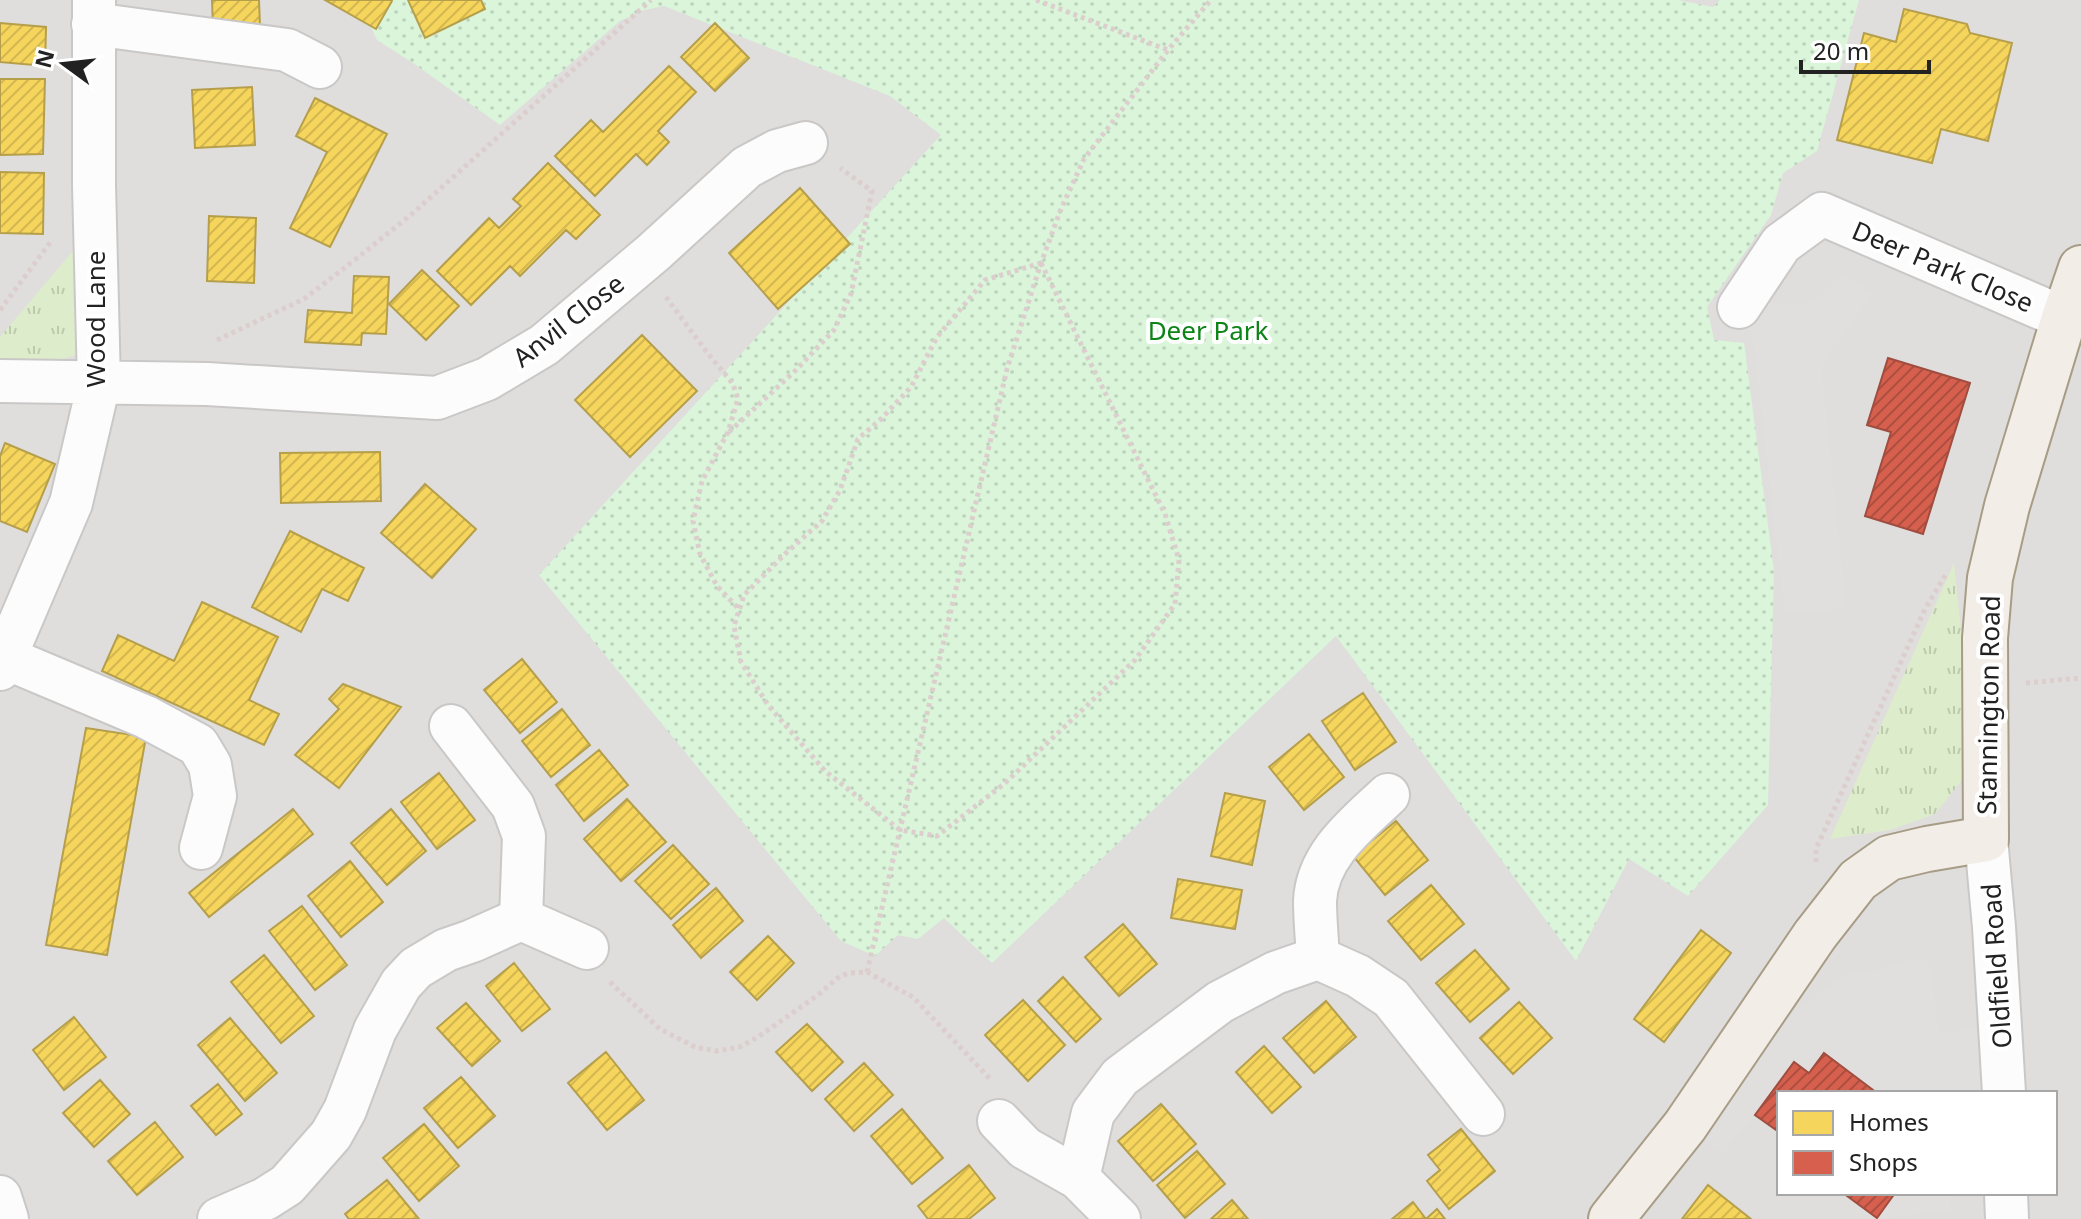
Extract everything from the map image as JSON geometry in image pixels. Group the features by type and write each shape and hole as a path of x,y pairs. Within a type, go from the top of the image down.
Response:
{"main road":[{"name":"Stannington Road","path":"1611,1219 1685,1126 1815,935 1858,880 1889,858 1986,839 1985,638 1990,578 2007,506 2081,268"}],"street":[{"path":"94,12 287,50 320,67"},
{"name":"Wood Lane","path":"3,664 71,503 99,383 94,12"},
{"name":"Anvil Close","path":"0,381 207,384 437,398 487,379 544,345 747,167 777,151 806,143"},
{"name":"Deer Park Close","path":"1739,307 1815,198 2064,318"},
{"path":"3,664 146,717 198,745 210,765 215,796 201,848"},
{"path":"451,726 513,806 524,836 521,919"},
{"path":"1318,958 1315,898 1322,869 1341,840 1388,795"},
{"name":"Oldfield Road","path":"1986,839 2004,1091"},
{"path":"219,1219 265,1199 287,1185 331,1135 345,1110 375,1030 401,984 416,968 446,950 521,919 587,948"},
{"path":"1078,1178 1093,1113 1120,1077 1220,1002 1275,973 1318,958 1358,976 1391,998 1483,1114"},
{"path":"999,1121 1025,1148 1078,1178 1119,1219"},
{"path":"2006,1195 2007,1219"},
{"path":"0,1197 7,1219"}],"path":[{"path":"213,341 304,299 356,259 413,213 651,0"},
{"path":"1036,0 1168,50"},
{"path":"867,972 1007,369 1041,263 1084,159 1211,0"},
{"path":"728,432 796,370 834,330 851,294 872,191 806,143"},
{"path":"0,310 94,185"},
{"path":"1041,263 1165,514 1179,560 1175,604 1135,660 1004,784 937,836 900,830 825,771 768,705 741,662 734,626 744,595 822,521 840,490 858,439 911,387 937,337 985,280 1041,263"},
{"path":"640,264 733,384 738,399 728,432 702,481 693,521 700,554 717,586 739,609"},
{"path":"1816,864 1816,849 1925,609 1949,568"},
{"path":"1985,688 2081,678"},
{"path":"587,948 603,976 660,1029 695,1047 717,1051 749,1042 818,995 840,976 867,972 913,997 1006,1096 999,1121"}],"shaded area":[{"path":"0,0 2081,0 2081,1219 0,1219"},
{"path":"1842,275 1872,293 1821,366 1846,608 1785,614 1753,337 1739,307 1764,300 1779,304 1811,303"},
{"path":"1923,957 1931,966 1938,1033 1999,1026 2004,1090 1874,1091 1824,1054 1809,1073 1794,1063 1721,1154 1685,1126 1774,1029 1845,974 1866,973"},
{"path":"1894,1195 1950,1195 1951,1210 1877,1218"}],"green space":[{"name":"Deer Park","path":"366,0 1678,0 1713,7 1720,0 1859,0 1817,151 1783,173 1771,215 1707,307 1714,340 1744,343 1774,571 1768,805 1688,896 1629,859 1576,961 1336,636 992,963 944,918 918,939 898,935 875,956 841,941 539,575 941,135 890,96 664,6 644,10 620,21 500,125 377,40 365,14"},
{"path":"94,226 78,354 49,364 0,359 0,337"},
{"path":"1954,563 1965,669 1966,775 1935,814 1890,830 1830,839"}],"building: Homes":[{"path":"212,0 259,0 260,27 213,28"},
{"path":"325,0 391,0 392,1 376,29"},
{"path":"408,0 481,0 485,9 425,38"},
{"path":"1904,9 1967,24 1970,33 2012,43 1988,141 1941,129 1932,163 1837,140 1864,33 1896,42"},
{"path":"0,23 46,27 45,66 0,62"},
{"path":"715,23 749,58 715,91 681,57"},
{"path":"669,66 696,92 658,131 669,142 647,165 636,154 595,196 555,156 591,120 603,132"},
{"path":"0,79 45,79 43,154 0,155"},
{"path":"252,87 255,145 195,148 192,90"},
{"path":"315,98 387,134 330,247 290,228 327,152 296,136"},
{"path":"548,163 600,215 576,239 566,230 520,276 510,266 471,305 437,271 489,218 499,228 521,206 513,199"},
{"path":"0,172 44,173 43,234 0,233"},
{"path":"800,188 850,244 778,309 729,253"},
{"path":"209,216 256,218 254,283 207,281"},
{"path":"422,270 459,306 426,340 389,304"},
{"path":"354,276 389,277 386,334 362,333 361,345 305,342 308,310 352,313"},
{"path":"642,335 697,391 630,457 575,400"},
{"path":"5,443 55,464 27,532 0,521 0,456"},
{"path":"380,452 381,501 281,503 280,453"},
{"path":"425,484 476,529 432,578 381,533"},
{"path":"290,531 364,568 348,601 322,589 301,632 252,607"},
{"path":"202,602 278,637 249,700 279,714 264,745 102,671 118,635 174,661"},
{"path":"522,659 557,702 520,733 484,690"},
{"path":"343,684 401,707 339,788 295,755 339,709 329,699"},
{"path":"1363,693 1396,742 1355,770 1322,721"},
{"path":"562,709 590,745 551,777 522,741"},
{"path":"86,728 146,737 107,955 46,945"},
{"path":"1309,734 1344,777 1304,810 1269,767"},
{"path":"599,750 628,785 584,821 556,785"},
{"path":"439,773 475,820 437,849 401,802"},
{"path":"1225,793 1265,801 1252,865 1211,856"},
{"path":"627,799 666,842 621,881 584,839"},
{"path":"293,809 313,834 209,917 189,893"},
{"path":"391,809 426,851 387,885 351,843"},
{"path":"1396,821 1428,860 1385,895 1353,856"},
{"path":"673,845 709,884 671,919 635,881"},
{"path":"350,861 383,902 341,937 308,896"},
{"path":"1178,879 1242,890 1235,929 1171,918"},
{"path":"1431,885 1464,924 1421,960 1388,921"},
{"path":"716,888 743,921 701,958 673,925"},
{"path":"302,906 347,965 315,990 269,931"},
{"path":"1123,924 1157,964 1119,996 1085,957"},
{"path":"1701,930 1731,953 1664,1042 1634,1019"},
{"path":"768,936 794,963 757,1000 730,972"},
{"path":"1475,950 1509,989 1470,1022 1436,983"},
{"path":"264,955 314,1016 281,1043 231,982"},
{"path":"514,963 550,1009 522,1031 486,986"},
{"path":"1063,977 1101,1019 1076,1042 1038,1001"},
{"path":"1023,1000 1065,1045 1028,1081 985,1035"},
{"path":"1326,1001 1356,1037 1314,1073 1283,1038"},
{"path":"1519,1002 1552,1038 1513,1074 1480,1038"},
{"path":"466,1003 500,1041 472,1066 437,1028"},
{"path":"74,1017 106,1057 64,1090 33,1050"},
{"path":"230,1018 277,1073 245,1101 198,1045"},
{"path":"807,1024 843,1062 812,1091 776,1052"},
{"path":"1264,1046 1301,1087 1272,1113 1236,1072"},
{"path":"606,1052 644,1100 607,1130 568,1083"},
{"path":"864,1063 893,1095 854,1131 825,1099"},
{"path":"461,1077 495,1116 458,1148 424,1108"},
{"path":"100,1080 130,1114 94,1147 63,1113"},
{"path":"218,1084 242,1114 216,1135 191,1106"},
{"path":"1161,1104 1196,1144 1153,1181 1118,1141"},
{"path":"902,1109 943,1158 912,1184 871,1136"},
{"path":"155,1122 183,1157 137,1195 108,1161"},
{"path":"424,1124 459,1166 419,1201 383,1158"},
{"path":"1461,1129 1495,1171 1449,1209 1427,1181 1440,1170 1428,1155"},
{"path":"1197,1151 1225,1184 1185,1218 1157,1185"},
{"path":"969,1165 995,1198 969,1219 928,1219 918,1206"},
{"path":"387,1180 419,1219 349,1219 345,1214"},
{"path":"1708,1185 1751,1219 1682,1219"},
{"path":"1232,1200 1248,1219 1211,1219"},
{"path":"1413,1202 1426,1219 1392,1219"},
{"path":"1437,1209 1445,1219 1426,1219"}],"building: Shops":[{"path":"1888,358 1970,383 1923,534 1865,516 1891,432 1867,425"},
{"path":"1824,1053 1874,1091 1777,1091 1777,1131 1755,1115 1794,1062 1809,1073"},
{"path":"1846,1195 1894,1195 1877,1218"}]}
